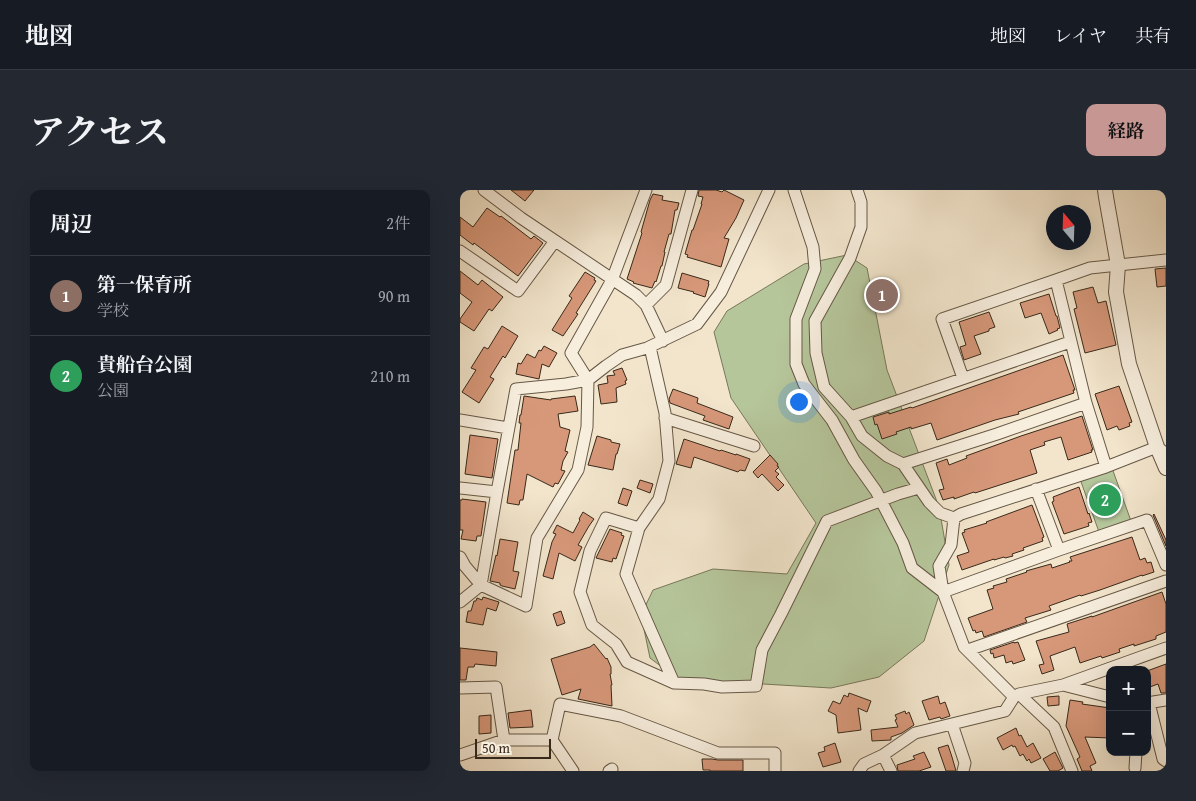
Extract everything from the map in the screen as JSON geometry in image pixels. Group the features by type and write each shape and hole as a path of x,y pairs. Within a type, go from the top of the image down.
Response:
{"street":[{"path":"484,190 521,218 636,295 646,305 662,341"},
{"path":"460,557 465,566 482,585 526,606 537,538 578,470 587,427 588,380 571,353 612,280 646,190"},
{"path":"646,305 666,285 692,190"},
{"path":"460,602 482,585 516,389 588,380 622,355 650,347 697,324 721,292 769,190"},
{"path":"794,190 813,247 815,269 796,319 796,364 804,384 832,420 854,460 876,491 903,544 912,568 943,592"},
{"path":"857,190 861,202 861,227 850,258 815,321 816,353 824,387 850,417 862,436 887,456 903,464 929,502 940,513 954,518 1036,489 1162,451"},
{"path":"1106,190 1118,265 1116,292 1128,364 1162,451 1166,468"},
{"path":"460,251 518,291 555,241"},
{"path":"963,378 942,319 1090,268 1166,260"},
{"path":"1056,280 1086,404 1106,467"},
{"path":"850,417 1070,342"},
{"path":"650,347 665,418 669,461 659,499 639,528 626,574 674,683"},
{"path":"804,384 824,387"},
{"path":"903,464 1086,404"},
{"path":"665,418 754,446"},
{"path":"460,420 508,428"},
{"path":"460,488 497,492"},
{"path":"639,528 606,518 590,551 580,592 592,625 616,644 627,662 674,683 722,687 756,686 762,650 827,521 919,488"},
{"path":"1036,489 1059,550"},
{"path":"954,518 951,544 939,566 943,592 964,647 1054,727 1072,771"},
{"path":"943,592 1147,520 1166,565"},
{"path":"968,650 1166,580"},
{"path":"859,771 864,764 883,755 915,733 1005,711 1017,695 1063,685 1166,648"},
{"path":"1063,685 1106,696"},
{"path":"460,688 496,687 504,740"},
{"path":"1151,702 1166,700"},
{"path":"573,771 552,740 560,704 621,716 718,753 775,753 775,771"},
{"path":"1150,711 1163,759 1166,761"},
{"path":"952,724 965,763 963,771"},
{"path":"460,754 504,740 552,740"},
{"path":"883,755 891,771"},
{"path":"1135,768 1136,756"}],"green space":[{"path":"847,255 867,268 887,370 939,507 949,565 924,641 879,677 831,688 678,679 650,658 641,615 653,590 713,569 787,574 816,523 731,398 714,332 727,311 804,264"},
{"path":"1112,468 1131,521 1099,532 1080,479"}],"building":[{"path":"511,190 534,190 525,201"},
{"path":"699,190 722,192 724,190 744,200 724,238 729,239 721,267 687,257 688,255 685,254 702,204 703,197 698,196"},
{"path":"653,194 663,196 662,200 679,203 677,210 675,210 671,234 669,234 662,266 652,288 633,283 627,279"},
{"path":"487,208 501,216 531,239 534,236 543,243 518,276 474,243 473,245 460,235 460,217 473,227"},
{"path":"1166,268 1166,286 1157,287 1155,269"},
{"path":"460,271 478,285 482,280 503,297 492,311 489,309 474,331 460,322 460,319 472,302 460,293"},
{"path":"585,272 595,278 594,280 596,281 576,313 578,314 563,336 552,330 572,298 569,296"},
{"path":"682,273 709,281 705,297 678,288"},
{"path":"1093,287 1098,303 1106,301 1116,345 1085,353 1074,309 1077,308 1073,292"},
{"path":"1049,294 1060,328 1049,334 1041,313 1025,318 1020,303"},
{"path":"989,312 995,327 974,336 981,354 964,360 960,347 966,345 959,322"},
{"path":"502,326 518,336 505,358 503,356 490,377 494,379 479,403 462,392 476,370 471,368 484,347 488,349"},
{"path":"544,346 557,353 549,367 542,364 539,379 516,374 518,363 521,364 527,354 535,358 539,350 541,351"},
{"path":"1063,355 1075,390 1073,390 1074,393 1018,412 1019,414 995,420 937,440 931,423 911,429 911,427 882,439 877,424 875,425 873,417 912,408"},
{"path":"622,368 627,380 625,381 626,384 616,388 617,402 601,404 598,385 608,383 607,376 615,375 613,371"},
{"path":"1119,386 1132,422 1129,423 1130,426 1119,430 1117,426 1107,430 1095,394"},
{"path":"673,389 698,398 697,403 733,417 729,429 703,420 705,416 670,403 669,399"},
{"path":"524,396 551,400 575,396 578,411 558,414 560,427 570,430 565,451 568,452 561,470 565,471 558,484 555,483 553,487 527,474 523,500 520,500 519,505 507,503 515,450 518,450 521,423 519,423"},
{"path":"1082,416 1092,452 1068,460 1061,437 1044,442 1045,445 1030,450 1037,473 975,493 943,500 939,490 944,489 936,463 947,459 949,465 967,458 966,456"},
{"path":"470,435 498,439 492,478 465,474"},
{"path":"597,436 620,444 613,470 588,465"},
{"path":"684,439 750,459 745,471 740,470 738,472 694,457 691,468 676,464"},
{"path":"770,455 779,467 775,471 779,474 776,477 784,485 778,491 762,474 758,478 753,472"},
{"path":"640,480 653,484 650,493 637,488"},
{"path":"1079,487 1092,522 1088,523 1089,526 1064,534 1052,502 1054,501 1053,497"},
{"path":"623,488 632,491 627,506 618,503"},
{"path":"460,500 486,502 481,536 477,536 476,541 461,539 463,530 460,530"},
{"path":"1032,505 1044,537 1042,538 1043,541 1023,548 1024,550 1012,554 1013,556 994,559 962,570 957,556 969,552 962,533 965,532 964,530"},
{"path":"583,512 594,519 578,545 582,547 575,561 559,553 553,579 543,576 556,534 553,533 557,525 573,533"},
{"path":"1153,515 1166,540 1166,546"},
{"path":"610,529 622,533 621,535 624,536 616,559 613,558 612,562 596,558"},
{"path":"1132,537 1140,560 1145,558 1147,563 1151,562 1154,572 1049,606 1051,610 1025,618 1027,622 984,637 982,631 976,633 975,630 973,631 968,618 993,609 987,590 994,588 993,586 1007,582 1006,579 1026,571 1051,564 1052,568 1072,561 1070,557"},
{"path":"500,539 518,542 513,571 519,572 515,589 490,581"},
{"path":"1162,592 1166,604 1166,632 1156,636 1156,639 1119,649 1120,652 1102,658 1101,656 1080,663 1075,647 1050,656 1054,670 1042,674 1039,665 1044,664 1036,641 1069,632 1067,624"},
{"path":"483,597 499,602 496,611 487,608 483,625 466,622 468,611 471,611 474,601 477,598 482,600"},
{"path":"561,611 565,623 557,626 553,614"},
{"path":"1018,642 1025,660 1013,664 1012,661 1006,663 1004,655 994,658 993,653 991,654 990,650"},
{"path":"594,644 607,658 611,667 612,706 578,699 581,689 562,695 551,659 590,647"},
{"path":"460,648 497,652 496,666 475,664 474,667 468,667 466,680 460,680"},
{"path":"1166,664 1166,693 1161,693 1158,684 1151,687 1151,670"},
{"path":"849,693 871,701 867,712 858,708 861,730 838,733 836,715 828,711 833,701 840,704 844,695 848,697"},
{"path":"938,696 940,704 945,702 950,716 929,720 922,701"},
{"path":"1059,696 1059,705 1048,706 1047,697"},
{"path":"1070,700 1106,707 1106,738 1085,737 1096,763 1090,766 1092,771 1082,771 1077,759 1080,757 1066,726"},
{"path":"531,710 533,727 510,728 508,713"},
{"path":"905,711 906,714 909,712 914,725 902,733 891,737 891,740 872,741 871,730 898,727 895,715"},
{"path":"491,715 491,733 479,734 479,716"},
{"path":"1016,728 1027,747 1033,743 1041,758 1031,763 1029,759 1027,761 1023,754 1020,756 1015,746 1013,747 1012,745 1003,750 997,738"},
{"path":"835,743 841,762 823,767 818,753 825,751 824,747"},
{"path":"948,745 956,771 946,771 938,748"},
{"path":"924,752 931,767 919,771 898,771 897,765 915,759 913,756"},
{"path":"1055,752 1063,768 1058,771 1050,771 1043,759"},
{"path":"702,759 743,760 743,771 703,770"}],"place":[{"name":"第一保育所","path":"882,295"},
{"name":"貴船台公園","path":"1105,500"}]}
